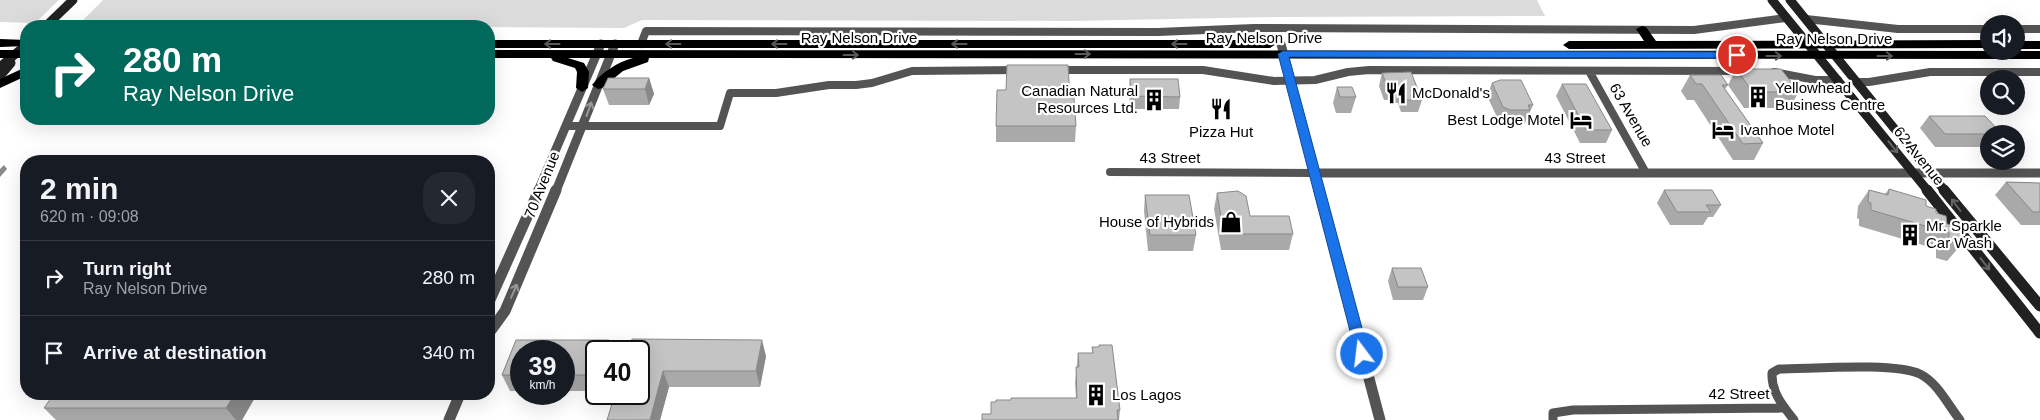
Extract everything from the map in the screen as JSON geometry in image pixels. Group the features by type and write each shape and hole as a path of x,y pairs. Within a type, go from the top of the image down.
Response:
{"highway":[{"path":"1642,29 1652,45"},
{"path":"0,44 20,48"},
{"name":"Ray Nelson Drive","path":"495,44 680,54 1652,45 1980,44"},
{"name":"Ray Nelson Drive","path":"613,49 641,44 1282,49 1817,56 2040,55"},
{"path":"2025,45 2040,45"},
{"name":"Ray Nelson Drive","path":"495,54 542,54 598,49"},
{"path":"0,54 20,50"},
{"path":"542,54 580,66 583,72 582,88"},
{"path":"598,85 616,68 626,63 680,54"},
{"path":"0,84 20,74"}],"main road":[{"path":"52,20 73,0"},
{"name":"62 Avenue","path":"1772,0 1914,173 2040,333"},
{"name":"62 Avenue","path":"1790,0 2040,306"},
{"path":"0,67 20,52"},
{"path":"0,76 20,54"}],"street":[{"path":"641,44 646,31 683,30 1158,32 1254,28 1642,29 1717,28 1768,19 1786,18"},
{"path":"1806,19 1898,29 1980,29"},
{"path":"2025,29 2040,29"},
{"name":"70 Avenue","path":"495,288 598,49"},
{"name":"70 Avenue","path":"495,325 505,311 583,126 613,49"},
{"path":"1282,49 1380,420"},
{"path":"566,126 720,126 730,93 776,92 856,85 872,83 912,71 1027,70"},
{"path":"1046,70 1203,70 1290,82 1315,80 1336,74 1369,70 1755,71"},
{"name":"63 Avenue","path":"1589,71 1646,173"},
{"path":"1764,71 1815,80 1838,80"},
{"path":"1857,82 1869,82 1930,72 2040,72"},
{"name":"43 Street","path":"1110,172 2040,173"},
{"name":"42 Street","path":"1553,417 1573,410 1784,408 1770,380 1772,373 1779,369 1896,369 1919,374 1929,381 1960,420"},
{"path":"449,420 457,400"},
{"path":"1784,408 1794,420"}],"shaded area":[{"path":"0,0 59,0 38,20 20,20 20,23 0,22"},
{"path":"103,0 1537,0 1545,16 1276,17 1071,21 642,20 624,28 495,27 495,20 83,20"}],"building":[{"path":"1007,65 1068,65 1070,98 1074,98 1076,126 996,126 997,90 1006,90"},
{"path":"1736,69 1781,69 1799,92 1753,92"},
{"path":"1411,72 1422,100 1405,100 1402,91 1397,91 1396,88 1388,88 1382,73"},
{"path":"1690,75 1721,75 1728,85 1722,85 1763,143 1743,144 1702,84 1696,84"},
{"path":"608,78 649,78 645,89 603,89"},
{"path":"1130,79 1178,79 1180,97 1131,96"},
{"path":"1500,80 1521,80 1533,105 1528,105 1530,110 1510,110 1503,107 1492,83"},
{"path":"1562,84 1586,84 1612,130 1586,130"},
{"path":"1337,87 1352,87 1356,97 1340,97"},
{"path":"1929,116 1985,116 1994,125 1980,125 1980,134 1945,134"},
{"path":"2006,182 2040,183 2040,212 2033,212"},
{"path":"1889,189 1926,200 1926,206 1936,209 1936,213 1946,216 1947,224 1961,228 1961,245 1949,241 1949,233 1871,210 1871,203 1868,202 1869,190 1888,195"},
{"path":"1664,190 1712,190 1721,205 1706,205 1711,212 1677,212"},
{"path":"1238,191 1246,196 1250,216 1289,216 1293,234 1224,234 1217,193"},
{"path":"1145,195 1189,195 1196,235 1150,235"},
{"path":"1392,268 1421,268 1428,287 1398,287"},
{"path":"632,339 762,340 756,371 663,371 650,420 607,420 612,405 650,405 650,340"},
{"path":"575,340 585,340 585,375 575,375"},
{"path":"1099,345 1112,345 1120,410 1117,410 1118,420 982,420 982,414 991,414 991,402 996,402 996,400 1011,400 1011,398 1077,398 1076,367 1079,367 1078,353 1093,353 1092,347 1099,347"},
{"path":"510,355 510,375 502,375"},
{"path":"50,400 231,400 226,408 44,408"}],"place":[{"name":"McDonald's","path":"1396,93"},
{"name":"Yellowhead Business Centre","path":"1758,97"},
{"name":"Canadian Natural Resources Ltd.","path":"1154,100"},
{"name":"Pizza Hut","path":"1221,109"},
{"name":"Best Lodge Motel","path":"1581,120"},
{"name":"Ivanhoe Motel","path":"1723,130"},
{"name":"House of Hybrids","path":"1231,222"},
{"name":"Mr. Sparkle Car Wash","path":"1910,235"},
{"name":"Los Lagos","path":"1096,395"}],"route":[{"path":"1362,354 1283,54 1737,55"}]}
